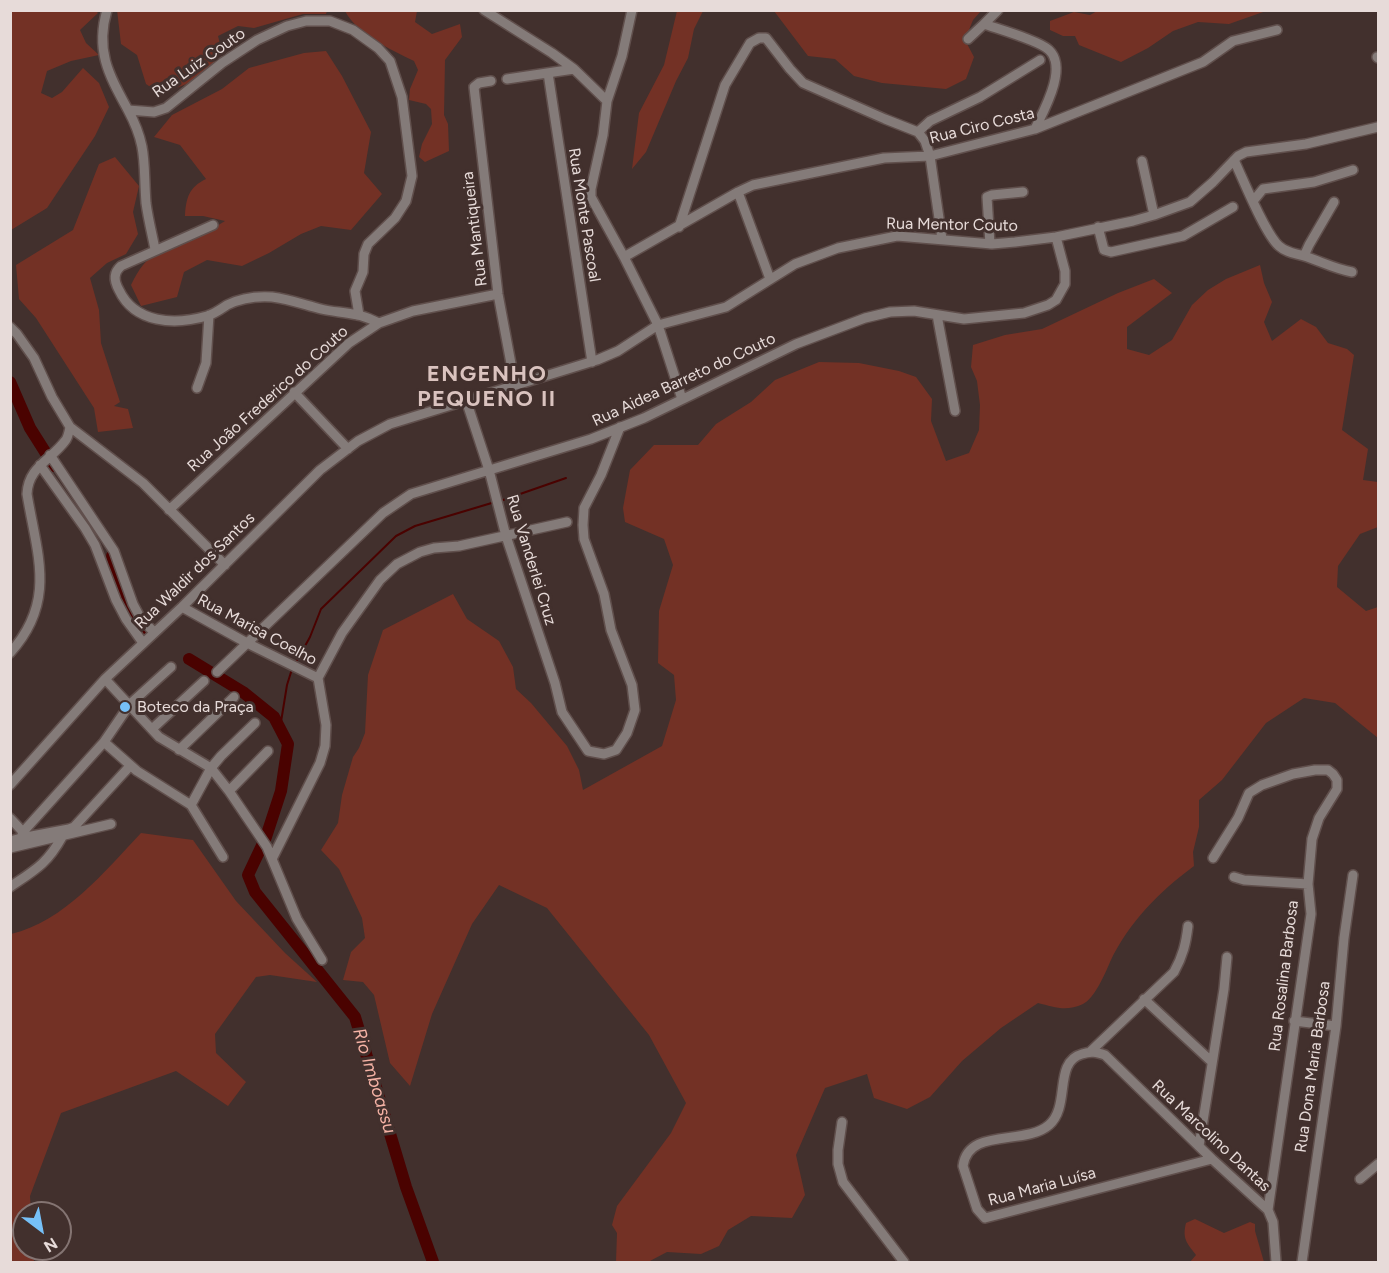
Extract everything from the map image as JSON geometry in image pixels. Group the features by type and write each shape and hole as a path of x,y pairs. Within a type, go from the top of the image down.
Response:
{"street":[{"path":"107,10 101,41 103,55 111,78 142,141 146,203 155,249"},
{"path":"484,10 574,69 607,101"},
{"path":"632,10 622,56 607,101 591,197 658,325 682,399"},
{"path":"968,39 998,10"},
{"name":"Rua Luiz Couto","path":"128,110 154,112 166,108 222,63 257,40 287,26 306,21 330,21 353,30 378,48 390,61 402,97 412,176 406,201 395,218 368,244 364,254 363,272 355,291 359,315"},
{"path":"984,24 1039,44 1051,51 1057,70 1047,103 1035,129"},
{"name":"Rua Ciro Costa","path":"624,257 738,192 773,180 884,158 930,156 1035,129 1203,62 1233,41 1276,30"},
{"path":"679,227 725,85 750,43 759,38 766,38 803,83 823,90 871,114 918,132 925,141 930,156 942,239"},
{"path":"918,132 930,121 980,97 1040,60"},
{"path":"507,79 574,69"},
{"name":"Rua Monte Pascoal","path":"548,73 592,362"},
{"name":"Rua Mantiqueira","path":"491,81 479,83 474,87 498,294 515,385"},
{"name":"Rua Mentor Couto","path":"426,413 592,362 618,351 658,325 726,307 795,264 819,255 879,238 897,236 990,244 1056,237 1154,215 1190,202 1234,160 1246,152 1306,144 1378,127"},
{"path":"1234,160 1276,244 1289,253 1352,272"},
{"path":"1142,161 1154,215"},
{"path":"1254,200 1263,189 1314,182 1353,170"},
{"path":"738,192 770,279"},
{"path":"990,244 987,197 1023,192"},
{"path":"1304,256 1334,202"},
{"path":"1098,227 1104,250 1111,252 1182,236 1233,207"},
{"path":"213,225 121,266 116,270 114,278 122,297 142,315 159,320 186,321 209,315 230,304 256,297 274,297 322,310 359,315 379,323"},
{"name":"Rua Aidea Barreto do Couto","path":"217,672 397,502 411,494 591,439 682,399 795,344 865,318 890,312 914,311 964,319 1024,313 1048,305 1056,300 1065,284 1065,271 1056,237"},
{"name":"Rua João Frederico do Couto","path":"169,510 349,343 379,323 413,310 498,294"},
{"path":"197,388 206,363 209,315"},
{"path":"937,315 956,411"},
{"path":"10,327 18,334 34,358 52,397 70,428 143,483 225,565"},
{"path":"294,392 348,449"},
{"name":"Rua Vanderlei Cruz","path":"466,400 489,470 506,536 555,683 562,712 588,751 604,754 616,750 622,744 635,710 632,685 611,630 604,594 584,539 583,525 584,508 601,475 620,427"},
{"name":"Rua Waldir dos Santos","path":"10,784 105,679 182,607 320,470 371,433 390,424 426,413"},
{"path":"10,652 29,628 38,604 42,583 27,485 40,465 67,440 70,428"},
{"path":"50,455 114,551 133,604 141,619 154,632"},
{"path":"40,465 86,528 116,600 143,643"},
{"path":"273,857 320,763 325,746 326,725 318,678 342,633 380,579 397,564 420,552 434,548 459,546 567,522"},
{"name":"Rua Marisa Coelho","path":"182,607 247,643 318,678"},
{"path":"10,848 23,838 104,742 130,705 171,667"},
{"path":"105,679 164,741 211,768 230,791 273,857 297,919 308,941 322,960"},
{"path":"152,729 204,681"},
{"path":"179,750 234,697"},
{"path":"191,805 211,768 255,723"},
{"path":"104,742 130,766 191,805 223,857"},
{"path":"230,791 268,751"},
{"path":"10,841 74,827 130,766"},
{"name":"Rua Rosalina Barbosa","path":"1213,858 1238,818 1249,793 1262,785 1293,774 1315,770 1328,770 1337,780 1337,789 1314,829 1308,884 1311,914 1268,1210"},
{"path":"10,818 23,838"},
{"path":"23,838 62,837 111,824"},
{"path":"10,887 45,864 62,837"},
{"name":"Rua Dona Maria Barbosa","path":"1302,1263 1336,1026 1344,938 1353,875"},
{"path":"1234,877 1244,880 1308,884"},
{"path":"1091,1051 1174,972 1182,959 1188,926"},
{"path":"1199,1146 1227,957"},
{"path":"1144,999 1212,1062"},
{"path":"1294,1022 1336,1026"},
{"name":"Rua Marcolino Dantas","path":"1091,1051 1105,1055 1268,1210 1275,1230 1276,1263"},
{"name":"Rua Maria Luísa","path":"1091,1051 1075,1056 1069,1061 1065,1072 1061,1103 1050,1124 1028,1135 988,1140 975,1145 967,1154 964,1159 964,1170 981,1215 985,1218 993,1217 1212,1159"},
{"path":"842,1122 838,1164 845,1185 904,1263"},
{"path":"1360,1179 1378,1164"}],"shaded area":[{"path":"11,10 96,11 98,13 80,30 86,43 99,55 71,61 47,71 41,93 52,98 62,92 83,68 99,83 109,107 95,136 47,208 11,230"},
{"path":"117,10 327,11 326,14 303,14 254,28 238,26 218,36 221,48 218,61 189,83 161,94 146,84 137,55 121,44"},
{"path":"1099,10 1266,11 1229,24 1198,22 1173,31 1148,48 1121,62 1079,45 1075,36 1063,36 1050,30 1050,21 1074,12 1090,15"},
{"path":"345,11 417,11 415,22 432,34 460,24 462,37 445,60 444,115 448,124 449,151 425,162 419,157 422,144 432,124 431,109 426,104 409,100 410,89 418,70 414,61 366,34"},
{"path":"677,11 703,11 694,29 688,58 646,152 632,169 639,113 664,65"},
{"path":"774,11 981,11 973,20 965,40 974,57 966,79 946,89 882,83 854,76 835,59 808,56"},
{"path":"326,51 342,76 371,132 364,173 382,194 351,230 321,226 301,234 242,266 207,260 184,272 177,297 141,306 131,285 143,265 154,256 198,238 225,221 203,216 185,216 186,204 192,189 206,179 180,145 154,137 172,115 222,89 249,68 304,53"},
{"path":"115,157 139,186 133,212 138,234 126,254 107,263 90,278 99,310 101,343 120,402 114,406 128,409 133,428 98,432 94,408 36,318 19,299 16,265 73,230 99,164"},
{"path":"1260,265 1272,302 1264,322 1272,341 1301,319 1316,327 1328,343 1347,349 1354,355 1342,430 1368,449 1363,480 1378,482 1378,527 1360,534 1338,566 1337,587 1366,611 1378,607 1378,738 1335,703 1304,698 1266,723 1222,780 1199,800 1199,827 1193,852 1194,866 1157,897 1136,921 1118,947 1099,986 1087,1001 1066,1008 1038,1003 1001,1028 962,1061 930,1097 907,1109 874,1098 867,1074 825,1088 796,1155 805,1195 792,1218 751,1216 728,1230 719,1246 701,1254 667,1252 648,1262 616,1262 617,1233 612,1225 617,1206 671,1133 686,1103 649,1035 547,908 499,885 472,924 432,1014 410,1086 390,1063 374,995 363,982 343,980 351,952 365,938 362,918 339,869 321,850 338,823 342,795 353,757 365,733 368,675 383,630 453,594 467,619 499,641 513,667 516,689 531,703 567,746 579,770 583,790 662,746 676,700 674,675 658,663 659,611 673,565 664,539 625,522 623,508 630,470 654,445 698,445 716,424 751,402 775,380 819,362 859,363 916,377 932,399 931,421 946,461 969,453 979,430 980,405 977,381 971,367 973,345 1005,335 1042,329 1118,293 1154,279 1172,293 1127,327 1127,349 1149,355 1172,340 1192,305 1208,290 1226,279"},
{"path":"141,833 193,840 236,901 285,953 317,982 270,975 256,977 215,1034 216,1053 246,1082 228,1106 176,1071 61,1113 30,1196 30,1201 12,1201 12,1261 34,1262 11,1262 11,934 31,928 49,918 66,907 98,879"},
{"path":"1195,1219 1224,1233 1250,1222 1255,1224 1264,1262 1190,1262 1196,1255 1186,1240 1185,1228 1186,1223"}],"waterway":[{"path":"10,382 30,428 54,466"},
{"path":"500,501 566,478"},
{"path":"295,664 310,637 321,609 396,536 415,526 495,502"},
{"path":"112,556 122,589 143,632"},
{"name":"Rio Imboassu","path":"189,659 243,692 274,717 288,744 281,791 266,837 248,875 255,892 355,1017 406,1187 433,1262"},
{"path":"280,728 292,669"}],"place":[{"name":"Boteco da Praça","path":"125,707"}],"district":[{"name":"ENGENHO PEQUENO II","path":"487,388"}]}
